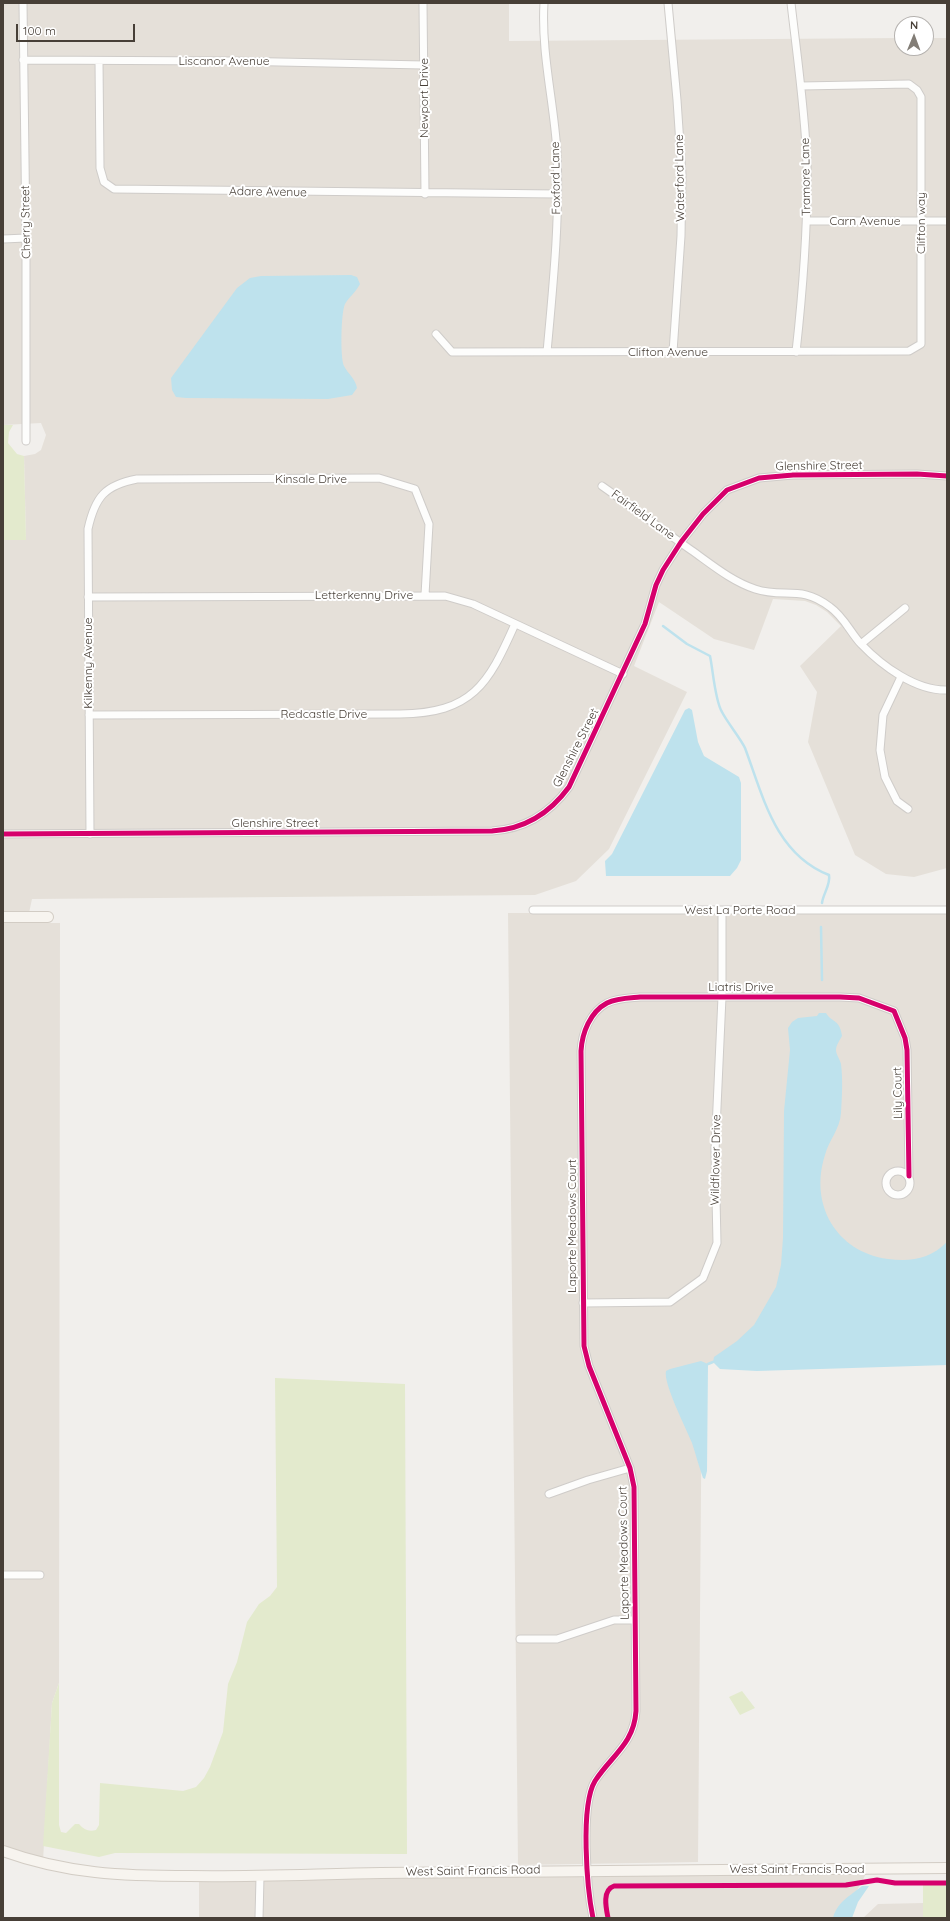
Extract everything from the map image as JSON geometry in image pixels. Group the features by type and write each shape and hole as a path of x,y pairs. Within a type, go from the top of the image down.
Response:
{"street":[{"name":"Cherry Street","path":"23,3 26,238 26,441"},
{"name":"Newport Drive","path":"423,3 425,194"},
{"name":"Foxford Lane","path":"544,3 544,37 557,152 556,248 546,352"},
{"name":"Waterford Lane","path":"668,3 682,174 681,236 673,352"},
{"name":"Tramore Lane","path":"791,3 801,86 807,163 807,221 804,280 796,352"},
{"name":"Liscanor Avenue","path":"23,60 231,61 424,65"},
{"name":"Adare Avenue","path":"99,61 100,168 104,182 114,189 425,194 557,194"},
{"name":"Clifton way","path":"801,86 909,84 921,97 921,344 910,351"},
{"name":"Carn Avenue","path":"807,221 947,221"},
{"path":"3,239 26,238"},
{"name":"Clifton Avenue","path":"436,334 452,352 910,351"},
{"name":"Glenshire Street","path":"3,834 492,831 514,828 541,816 554,806 569,787 645,624 660,576 680,542 703,514 727,490 759,478 793,475 947,476"},
{"name":"Kinsale Drive","path":"101,495 120,482 138,479 379,478 415,489 429,524 425,595"},
{"name":"Fairfield Lane","path":"602,486 729,577 756,590 771,593 801,593 821,601 838,614 861,644 901,677 937,690 947,690"},
{"name":"Kilkenny Avenue","path":"90,834 88,529 92,512 101,495"},
{"name":"Letterkenny Drive","path":"88,597 445,596 462,600 623,674"},
{"path":"861,644 905,608"},
{"name":"Redcastle Drive","path":"89,715 400,714 436,711 460,702 484,682 494,669 515,624"},
{"path":"901,677 883,714 880,750 885,777 897,801 908,809"},
{"name":"West La Porte Road","path":"533,910 947,910"},
{"name":"Wildflower Drive","path":"582,1303 670,1302 704,1278 717,1243 715,1151 722,997 722,910"},
{"path":"3,917 48,917"},
{"name":"Liatris Drive","path":"591,1016 606,1003 640,997 859,998 894,1011"},
{"name":"Lily Court","path":"894,1011 905,1038 907,1050 909,1176"},
{"name":"Laporte Meadows Court","path":"591,1016 584,1035 581,1051 582,1303 584,1346 586,1358 630,1468 634,1487 636,1720 627,1743 599,1776 590,1793 587,1816 588,1870 589,1900 593,1918"},
{"path":"549,1494 588,1480 630,1468"},
{"path":"3,1575 40,1575"},
{"path":"520,1639 558,1639 614,1620 635,1620"},
{"name":"West Saint Francis Road","path":"3,1851 51,1866 92,1873 125,1876 260,1877 377,1873 588,1870 947,1868"},
{"path":"259,1918 260,1877"}],"shaded area":[{"path":"3,3 509,3 509,41 894,38 894,56 934,56 934,38 947,38 947,868 914,877 886,874 855,855 808,742 817,692 800,666 841,626 827,612 816,605 805,601 773,599 754,650 714,639 659,602 634,666 687,692 609,849 576,881 535,895 32,899 29,913 3,913 3,540 26,540 24,456 35,454 41,450 46,435 41,423 3,425"},
{"path":"508,913 947,913 947,1364 735,1355 702,1367 698,1862 518,1865"},
{"path":"3,923 60,923 59,1683 52,1703 43,1861 3,1847"},
{"path":"867,1872 842,1918 199,1918 199,1879"},
{"path":"923,1903 923,1918 863,1918 878,1904"}],"green space":[{"path":"3,425 13,425 9,432 8,443 17,454 24,456 26,540 3,540"},
{"path":"275,1378 405,1384 407,1854 115,1853 99,1857 43,1846 52,1703 59,1683 59,1825 61,1832 66,1833 75,1824 79,1824 87,1830 96,1830 99,1825 100,1783 183,1791 196,1787 204,1778 210,1767 223,1732 228,1684 237,1662 247,1622 259,1604 270,1596 277,1587"},
{"path":"742,1691 755,1708 740,1715 729,1697"},
{"path":"947,1884 947,1918 923,1918 923,1885"}],"water":[{"path":"351,275 357,277 360,284 345,304 342,325 342,345 344,366 355,381 357,388 352,395 328,399 176,397 172,390 171,378 237,288 250,278 261,276"},
{"path":"689,708 692,710 698,742 704,756 739,777 741,783 741,860 737,868 730,876 606,876 605,861 612,854 685,710"},
{"path":"819,1013 826,1013 838,1024 842,1036 837,1044 836,1050 842,1070 841,1113 839,1124 825,1155 821,1173 821,1191 824,1208 831,1223 841,1236 854,1247 870,1255 896,1260 920,1258 927,1256 941,1248 947,1242 947,1365 757,1371 720,1369 713,1362 714,1357 737,1341 754,1325 776,1287 781,1265 783,1238 784,1111 790,1050 788,1028 792,1022 798,1018 817,1016"},
{"path":"701,1361 708,1364 707,1471 705,1479 703,1478 692,1443 671,1395 666,1377 666,1371 670,1369"},
{"path":"862,1886 869,1886 858,1902 852,1918 833,1918 841,1903"}],"waterway":[{"path":"663,626 687,644 710,656 716,693 720,707 724,716 745,748 765,804 774,822 783,838 796,853 811,865 829,875 829,882 822,903"},
{"path":"821,927 822,980"},
{"path":"708,1364 713,1362"}],"cycle path":[{"path":"3,834 492,831 504,830 526,823 536,818 554,805 569,787 645,624 656,585 663,570 681,542 703,514 727,490 759,478 793,475 917,474 947,476"},
{"path":"593,1918 586,1848 586,1828 590,1793 601,1772 626,1741 631,1732 636,1711 634,1487 630,1468 589,1366 584,1346 581,1051 585,1030 596,1012 607,1003 619,999 640,997 859,998 894,1011 905,1038 907,1050 909,1176"},
{"path":"608,1918 606,1895 610,1888 614,1886 846,1885 877,1880 895,1883 947,1883"}]}
